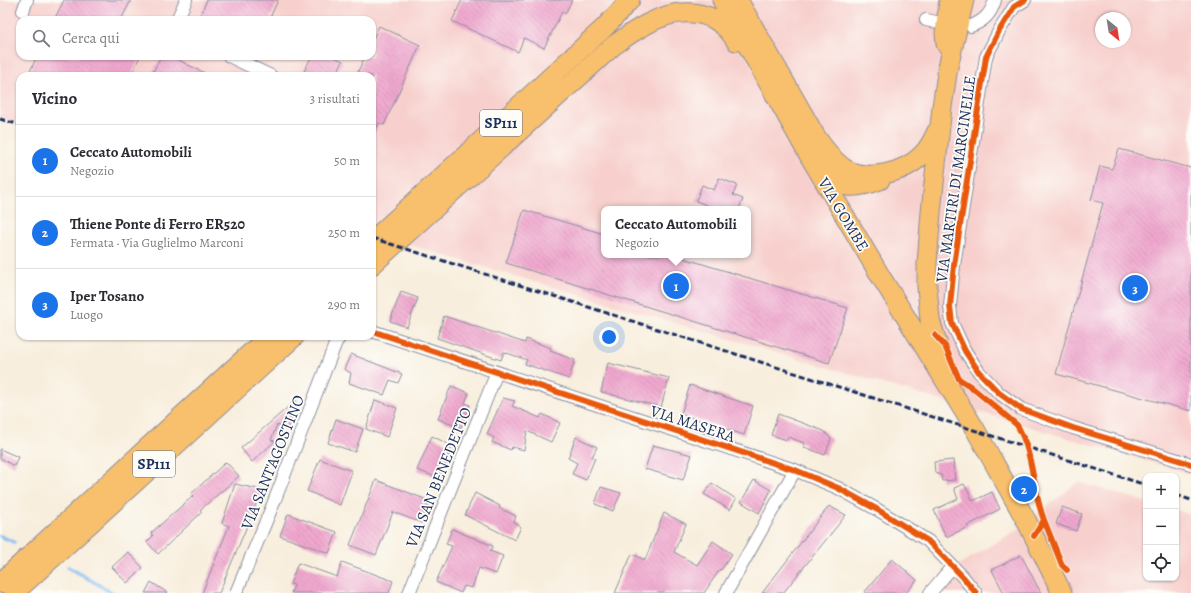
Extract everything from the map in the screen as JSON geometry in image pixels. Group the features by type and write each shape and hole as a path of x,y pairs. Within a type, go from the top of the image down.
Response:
{"main road":[{"name":"SP111","path":"376,261 613,46 627,30 642,17 659,7 677,0"},
{"name":"SP111","path":"376,237 600,32 629,1"},
{"path":"724,1 762,42 816,137 825,150 839,164 845,169 862,175 875,175 893,172 906,167"},
{"name":"VIA GOMBE","path":"724,1 787,119 972,424 1018,505 1062,593"},
{"path":"955,395 940,354 930,320 927,287 931,212 939,129 948,67 945,33 961,1"},
{"name":"SP111","path":"613,46 647,23 669,15 688,12 714,18 734,37 755,72 787,119"},
{"path":"819,172 833,182 845,186 863,186 890,176 921,156 929,148 939,129"},
{"name":"SP111","path":"0,583 265,340"},
{"name":"SP111","path":"14,593 291,340"}],"street":[{"path":"179,16 186,0"},
{"path":"971,26 979,23 988,16 993,8 995,0"},
{"name":"VIA MARTIRI DI MARCINELLE","path":"1025,0 1014,7 999,30 986,57 954,265 950,306 952,323 965,351 979,372 999,393 1021,409 1073,428 1191,464"},
{"path":"237,60 263,72"},
{"name":"VIA MASERA","path":"376,333 795,470 838,488 904,525 928,541 976,593"},
{"name":"VIA SANT'AGOSTINO","path":"236,593 339,340"},
{"name":"VIA SAN BENEDETTO","path":"409,593 497,372"},
{"path":"726,593 795,470"},
{"path":"930,593 952,567"}],"shaded area":[{"path":"0,0 1191,0 1191,474 376,235 376,72 16,72 16,123 0,117"},
{"path":"1078,482 1143,501 1143,581 1179,581 1179,511 1191,515 1191,593 932,593 955,567 1020,528"}],"building":[{"path":"64,0 131,0 123,16 56,16"},
{"path":"207,0 278,0 271,16 200,16"},
{"path":"462,0 572,0 565,14 562,12 544,48 524,38 518,52 452,21"},
{"path":"379,26 420,45 384,125 379,123 376,129 376,72 358,72 363,60 376,60 376,32"},
{"path":"35,60 138,60 133,72 30,72"},
{"path":"159,60 178,60 203,72 153,72"},
{"path":"310,60 343,61 337,72 304,71"},
{"path":"1119,149 1191,168 1191,411 1056,374 1103,203 1091,200 1100,166 1112,169"},
{"path":"719,178 737,185 733,195 743,199 740,206 708,206 696,201 702,185 714,190"},
{"path":"524,210 601,233 601,258 683,258 848,308 829,363 506,263"},
{"path":"401,292 418,298 407,327 390,321"},
{"path":"444,316 525,343 526,339 551,348 550,351 575,360 569,379 525,364 527,360 504,352 501,360 437,338"},
{"path":"351,354 402,374 398,383 390,380 384,395 349,383 351,373 344,369"},
{"path":"608,363 669,378 661,407 601,392"},
{"path":"690,385 753,406 744,435 681,414"},
{"path":"451,386 469,393 465,403 470,405 461,428 438,419"},
{"path":"503,398 515,401 512,406 540,418 542,414 560,423 551,442 527,431 524,450 512,447 511,450 492,442 494,438 487,434"},
{"path":"296,400 288,429 277,425 271,440 275,441 252,462 241,448"},
{"path":"375,400 397,408 387,437 366,429"},
{"path":"778,414 824,431 831,439 825,455 804,447 804,443 788,437 787,440 771,435"},
{"path":"336,419 363,429 355,452 328,443"},
{"path":"432,436 452,446 441,479 417,470"},
{"path":"576,437 597,447 592,457 595,458 586,480 572,474 577,463 568,458"},
{"path":"653,445 692,455 683,480 645,469"},
{"path":"0,449 18,457 14,466 0,458"},
{"path":"320,459 352,471 340,505 307,491"},
{"path":"953,460 955,480 942,481 941,475 935,473 934,462"},
{"path":"226,462 239,476 200,510 202,512 158,554 147,542 153,536 151,533 193,496 191,494"},
{"path":"376,480 430,501 422,523 393,512 376,555 350,545"},
{"path":"754,480 771,490 759,513 741,502"},
{"path":"712,483 736,499 730,510 704,494"},
{"path":"235,484 262,490 219,593 202,593 229,526 222,523"},
{"path":"964,484 973,501 992,492 1000,509 967,526 968,527 946,537 934,510 958,499 954,488"},
{"path":"601,487 621,493 613,511 595,504"},
{"path":"475,493 500,506 499,508 516,516 514,522 521,527 515,540 465,515"},
{"path":"829,506 846,515 783,593 762,593"},
{"path":"1062,507 1082,514 1076,531 1056,524"},
{"path":"664,513 686,524 674,552 697,565 713,541 732,554 704,593 615,593 632,554 645,560"},
{"path":"288,514 337,532 329,553 280,536"},
{"path":"452,529 493,546 490,551 503,556 496,574 479,568 472,588 464,586 461,593 436,582 452,546 446,544"},
{"path":"128,552 143,568 127,583 112,567"},
{"path":"1021,555 1041,593 1004,593 992,570"},
{"path":"892,559 917,580 906,593 864,593"},
{"path":"342,562 393,581 389,593 291,593 294,585 290,584 298,563 337,577"},
{"path":"151,582 168,593 145,593"}],"waterway":[{"path":"0,536 14,542"},
{"path":"68,567 113,593"}],"railway":[{"path":"0,119 16,124"},
{"path":"376,239 1143,484"},
{"path":"1179,496 1191,500"}],"cycle path":[{"path":"1025,0 1014,7 999,31 986,57 954,265 950,306 952,323 965,351 979,372 999,393 1021,409 1073,428 1191,464"},
{"path":"376,332 795,470 838,488 878,510 928,541 963,577 976,593"},
{"path":"935,335 945,346 959,379 970,386 1017,425 1023,436 1027,447 1037,496 1044,520 1034,536"},
{"path":"1044,520 1062,565 1067,570"}],"place":[{"name":"Ceccato Automobili","path":"676,286"},
{"name":"Iper Tosano","path":"1135,288"},
{"name":"Thiene Ponte di Ferro ER520","path":"1024,489"}]}
